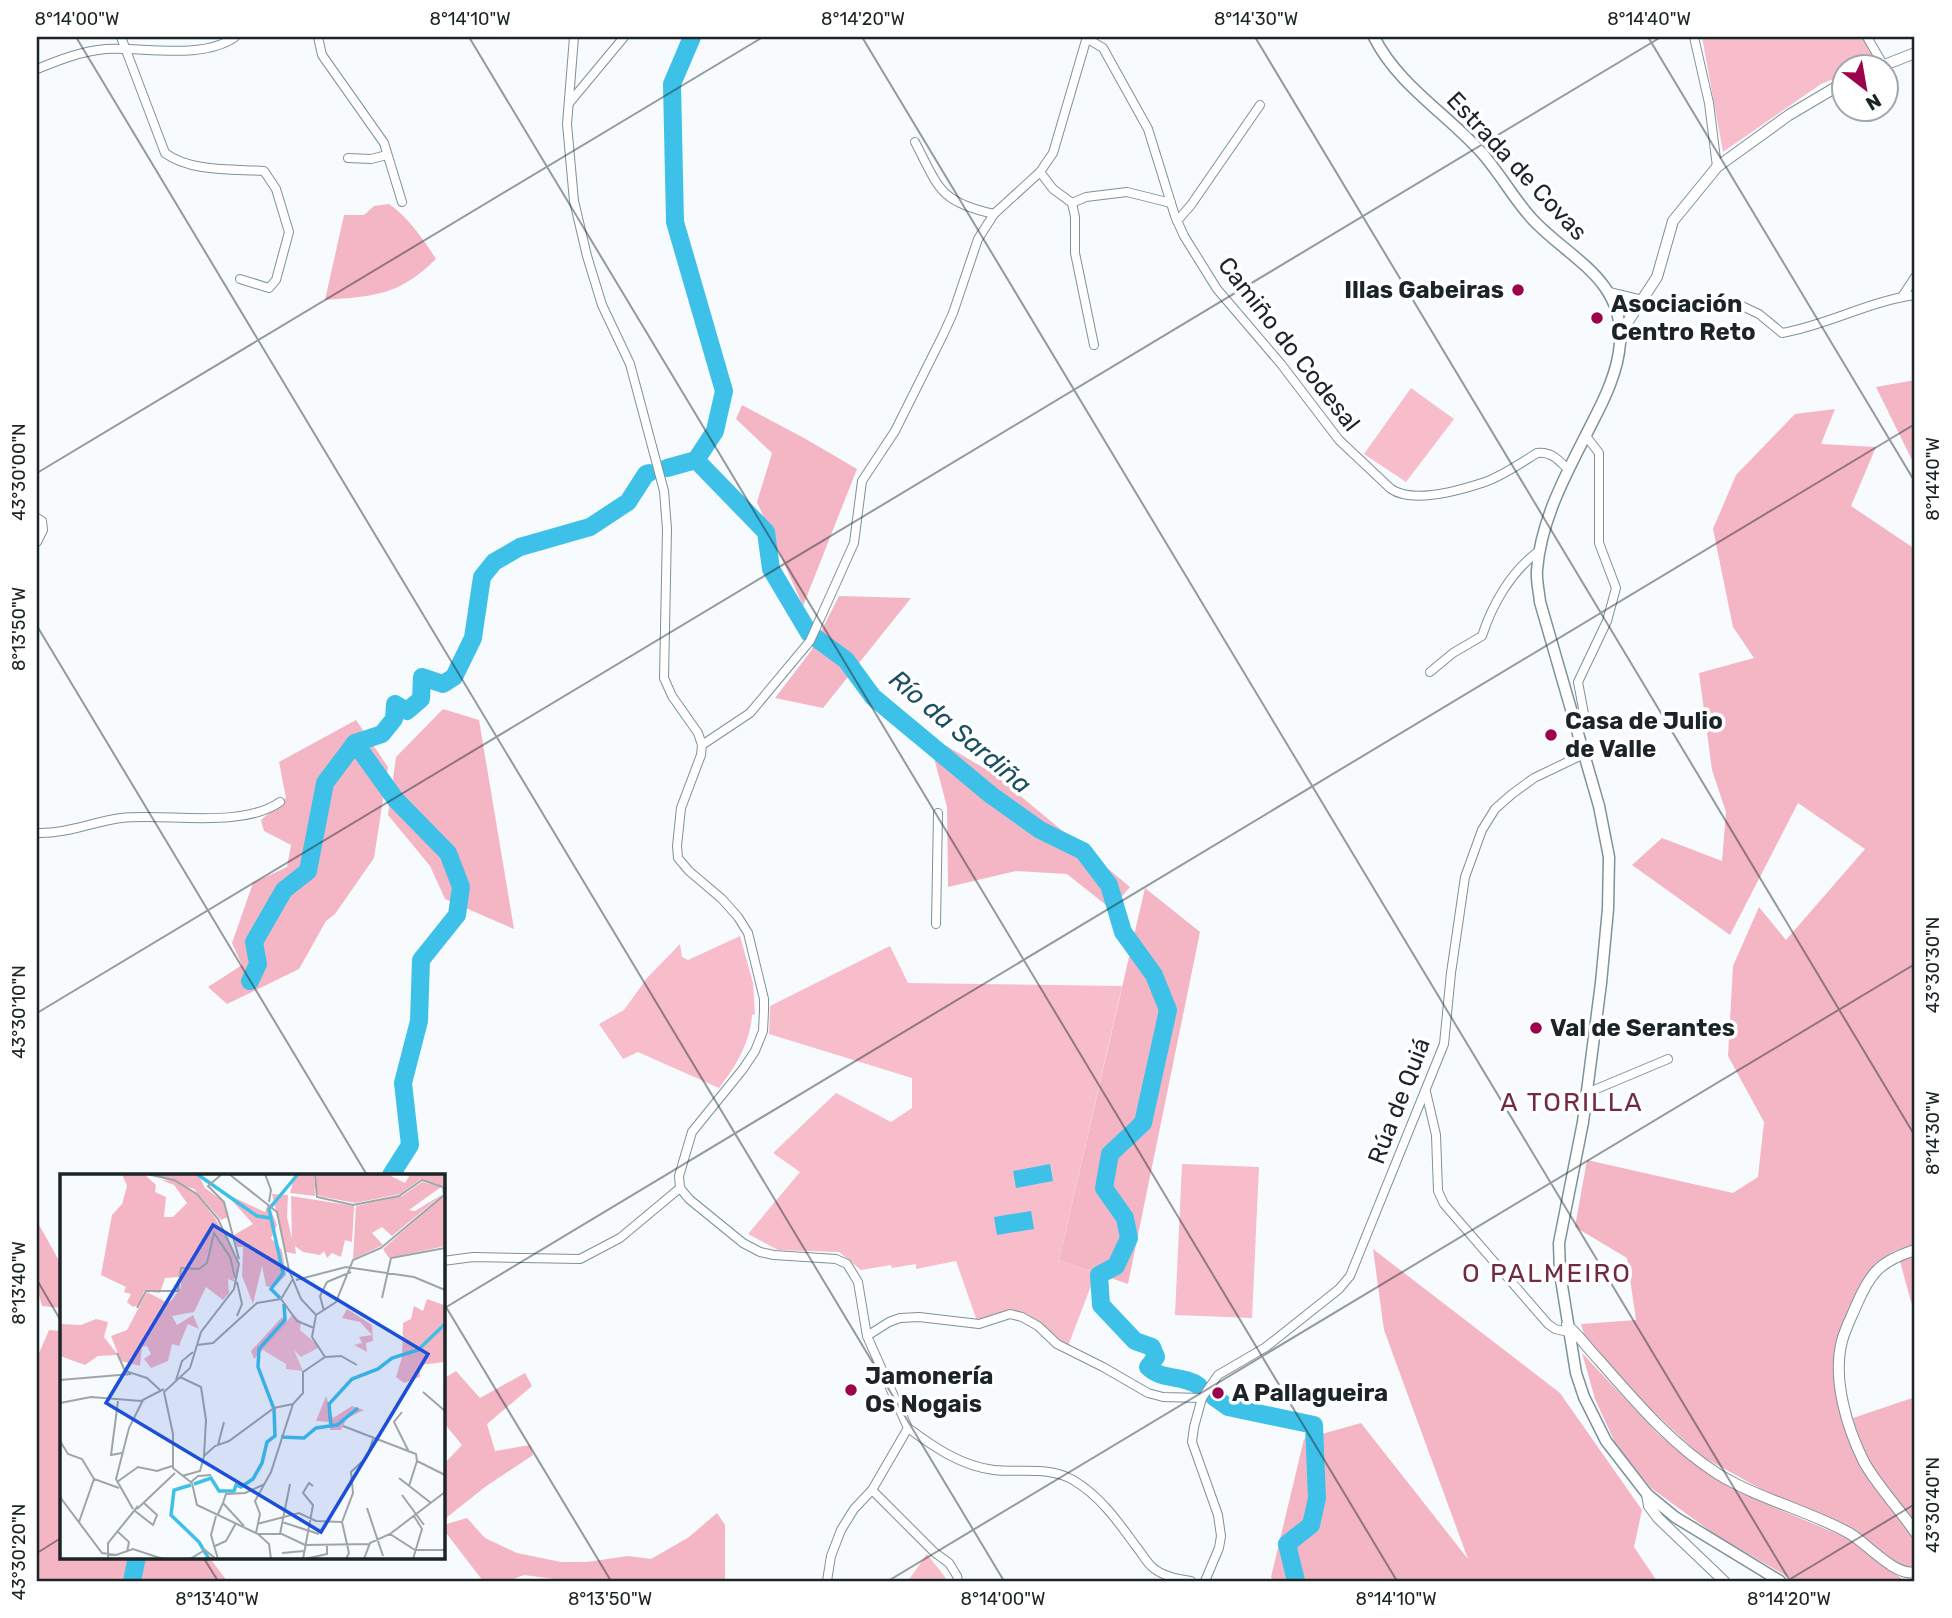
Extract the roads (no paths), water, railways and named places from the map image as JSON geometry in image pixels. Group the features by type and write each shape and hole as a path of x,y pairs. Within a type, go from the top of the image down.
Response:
{"main road":[{"name":"Estrada de Covas","path":"1374,37 1387,61 1467,138 1496,170 1534,222 1598,277 1610,293 1617,312 1620,342 1613,376 1556,498 1539,551 1536,573 1540,602 1600,806 1609,857 1602,971 1587,1093 1578,1154 1559,1244 1567,1328 1576,1373 1584,1396 1606,1441 1647,1494 1675,1517 1780,1581"}],"street":[{"path":"121,37 165,153 202,166 264,171 276,189 289,232 276,280 269,288 240,279"},
{"path":"37,69 78,54 103,49 190,51 226,44 235,37"},
{"path":"318,37 322,55 384,143 402,202"},
{"path":"575,37 568,141 574,201 602,305 630,364 664,491 667,529 664,678 672,696 698,733 702,745 701,755 681,808 678,858 730,908 748,933 764,999 763,1031 755,1051 692,1132 679,1176 680,1188 689,1199 732,1234 760,1252 836,1259 847,1264 858,1282 867,1336 908,1428 958,1460 977,1466 994,1470 1054,1473 1069,1478 1108,1508 1152,1567 1181,1581 1191,1581"},
{"path":"569,103 624,37"},
{"path":"1694,37 1709,103 1717,167"},
{"path":"702,745 750,713 810,641 855,543 862,481 895,431 931,359 953,313 978,239 994,214 1040,172 1053,153 1088,38"},
{"name":"Camiño do Codesal","path":"1088,38 1103,48 1148,129 1177,221 1217,289 1281,363 1339,440 1399,495 1427,496 1485,482 1537,453 1552,454 1569,470"},
{"path":"1620,342 1627,323 1657,277 1673,221 1717,167 1789,115 1829,91"},
{"path":"1177,221 1260,105"},
{"path":"915,142 936,186 971,209 994,214"},
{"path":"348,158 371,159 387,155"},
{"path":"1040,172 1053,189 1072,203 1075,216 1075,253 1094,345"},
{"path":"1072,203 1086,197 1128,192 1171,203"},
{"path":"1902,297 1915,277"},
{"path":"1610,293 1676,310 1742,306 1759,314 1782,333 1832,319 1880,301 1915,295"},
{"path":"1617,312 1629,313 1643,301"},
{"path":"1579,736 1584,714 1578,682 1607,621 1616,588 1599,542 1599,453 1586,436"},
{"path":"37,518 42,521 43,530 37,542"},
{"path":"1430,673 1453,653 1482,636 1489,612 1529,559 1539,551"},
{"name":"Rúa de Quiá","path":"1202,1398 1219,1375 1266,1347 1339,1289 1350,1276 1444,1044 1465,877 1482,830 1495,809 1512,794 1534,778 1584,754"},
{"path":"37,833 54,833 122,818 233,818 271,808 280,802"},
{"path":"936,924 938,813"},
{"path":"1587,1093 1668,1059"},
{"path":"1426,1092 1436,1135 1438,1191 1444,1204 1548,1324 1555,1329 1567,1328 1643,1409 1683,1447 1717,1473 1850,1534 1897,1570 1907,1574 1915,1572"},
{"path":"444,1261 473,1257 580,1259 620,1238 680,1188"},
{"path":"1915,1250 1892,1257 1876,1270 1864,1288 1841,1343 1839,1364 1846,1414 1865,1462 1915,1532"},
{"path":"867,1336 900,1318 919,1317 979,1324 1010,1314 1038,1326 1057,1344 1148,1393 1163,1397 1202,1398 1192,1442 1218,1515 1221,1536 1219,1548 1205,1581"},
{"path":"827,1581 831,1556 841,1530 854,1509 872,1490 908,1428"},
{"path":"872,1490 948,1563 958,1581"},
{"path":"1647,1494 1649,1506 1658,1518 1724,1581"}],"water":[{"path":"1050,1164 1053,1181 1016,1188 1013,1171"},
{"path":"1031,1211 1034,1229 997,1235 994,1217"}],"waterway":[{"name":"Río da Sardiña","path":"692,37 672,84 675,222 724,391 715,431 696,460 766,532 771,569 809,633 846,660 873,697 991,795 1040,830 1083,851 1109,885 1123,932 1154,975 1168,1010 1143,1123 1110,1154 1104,1188 1125,1218 1129,1238 1116,1266 1099,1275 1101,1305 1135,1341 1152,1347 1156,1357 1148,1367 1159,1374 1193,1382 1199,1386"},
{"path":"667,468 696,460"},
{"path":"250,981 258,964 254,942 284,890 308,871 325,783 355,743 382,734 394,719 395,704 407,711 421,699 422,677 443,684 454,677 473,638 482,577 494,562 520,547 590,527 628,502 649,473"},
{"path":"355,743 396,800 448,853 461,887 457,915 421,960 419,1021 403,1083 410,1145 392,1174"},
{"name":"Río da Sardiña","path":"1214,1397 1228,1407 1314,1425 1317,1498 1311,1525 1287,1544 1296,1581"},
{"path":"132,1581 137,1558"}],"place":[{"name":"Illas Gabeiras","path":"1518,290"},
{"name":"Asociación Centro Reto","path":"1597,318"},
{"name":"Casa de Julio de Valle","path":"1551,735"},
{"name":"Val de Serantes","path":"1536,1028"},
{"name":"Jamonería Os Nogais","path":"851,1390"},
{"name":"A Pallagueira","path":"1218,1393"}],"district":[{"name":"A TORILLA","path":"1572,1102"},
{"name":"O PALMEIRO","path":"1547,1273"}]}
